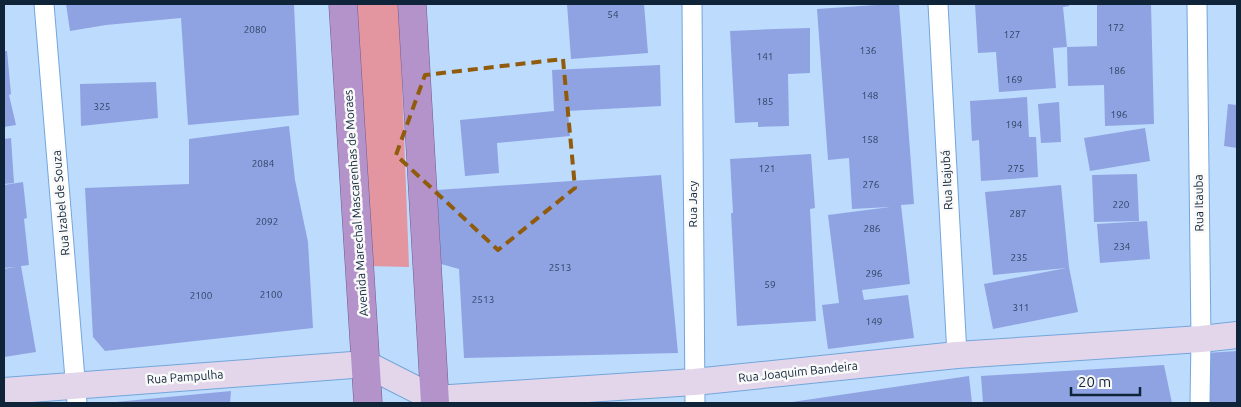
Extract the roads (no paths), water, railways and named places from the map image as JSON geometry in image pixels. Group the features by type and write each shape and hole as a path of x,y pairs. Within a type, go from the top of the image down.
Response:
{"highway":[{"name":"Avenida Marechal Mascarenhas de Moraes","path":"343,4 368,403"},
{"path":"412,4 435,401"}],"main road":[{"name":"Rua Joaquim Bandeira","path":"435,401 694,393 956,356 1237,335"},
{"name":"Rua Pampulha","path":"4,390 76,394 366,364"},
{"path":"366,364 435,401"}],"street":[{"name":"Rua Izabel de Souza","path":"44,4 76,394"},
{"name":"Rua Jacy","path":"692,4 694,393"},
{"name":"Rua Itajubá","path":"938,4 956,356"},
{"name":"Rua Itauba","path":"1197,4 1200,403"}]}
